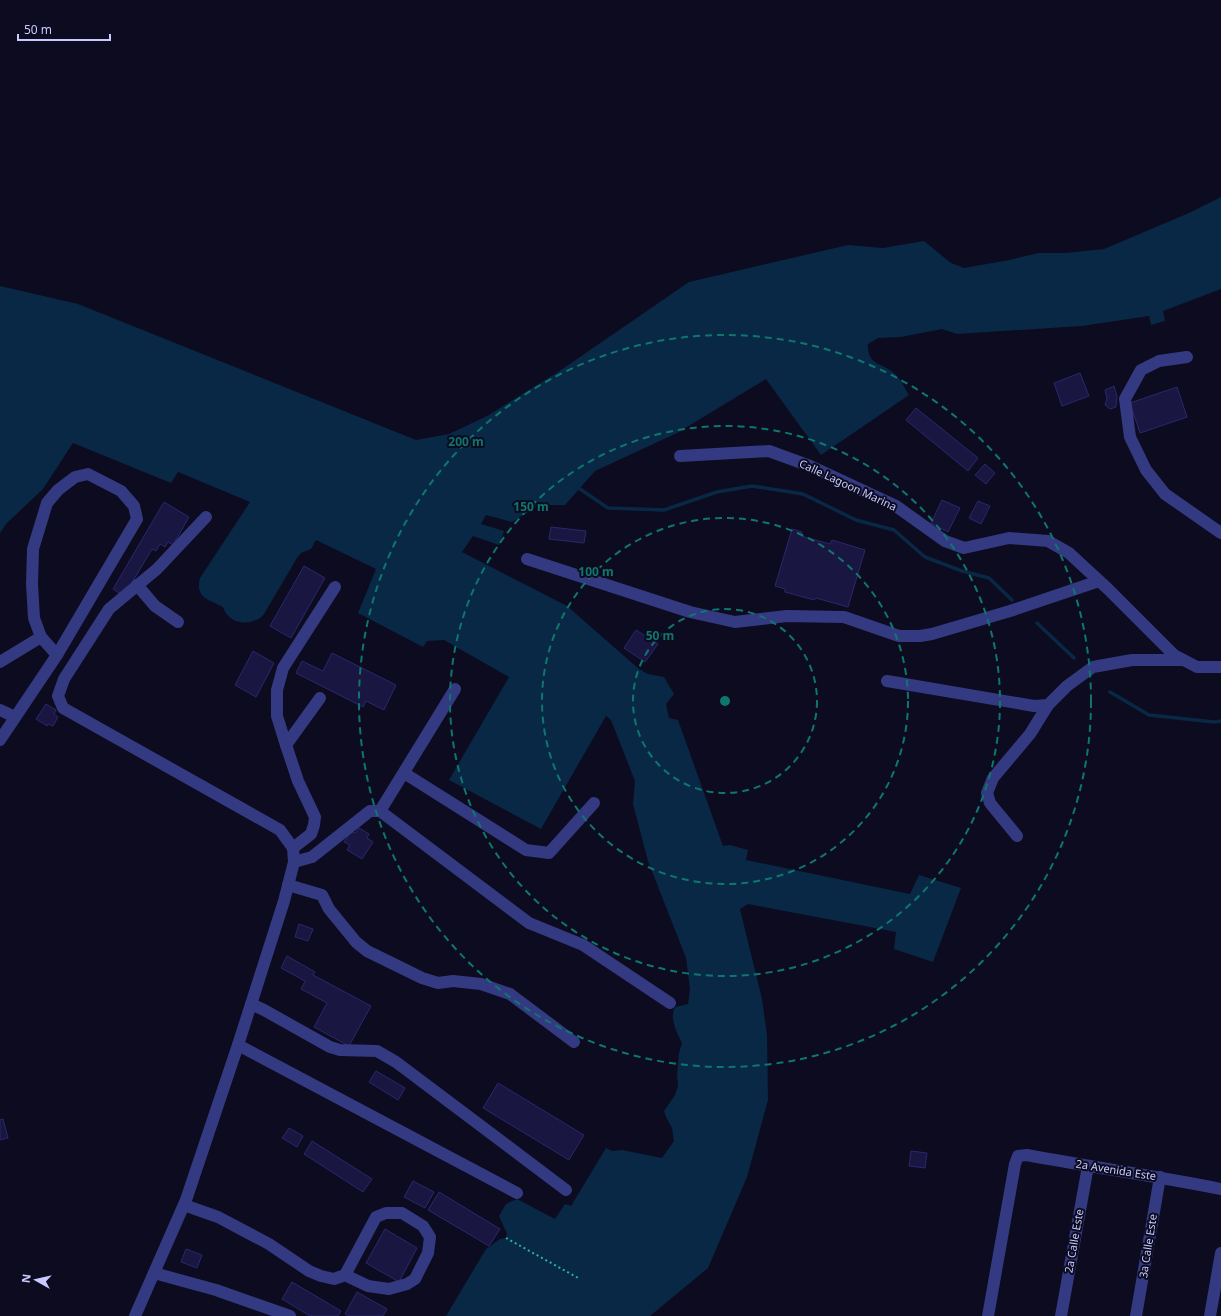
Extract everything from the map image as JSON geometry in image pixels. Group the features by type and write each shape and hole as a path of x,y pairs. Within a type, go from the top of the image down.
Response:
{"street":[{"path":"1187,357 1159,361 1141,370 1125,399 1130,437 1146,470 1165,494 1221,533"},
{"name":"Calle Lagoon Marina","path":"680,456 769,451 810,466 896,506 945,542 964,548 1009,538 1048,540 1069,553 1174,655 1197,667 1221,667"},
{"path":"0,740 57,655 137,519 134,506 121,491 88,474 75,477 58,490 47,503 33,549 32,584 34,618 41,637 57,655"},
{"path":"135,1316 184,1205 238,1045 288,885 294,862 293,848 280,830 64,708 58,696 64,679 108,609 157,570 206,517"},
{"path":"527,560 690,612 735,622 787,616 844,617 899,636 920,636 932,634 1010,611 1099,581"},
{"path":"137,585 155,606 178,622"},
{"path":"293,848 311,834 314,825 314,817 298,781 277,716 277,690 283,668 336,587"},
{"path":"0,662 41,637"},
{"path":"1017,836 990,804 987,793 993,778 1030,734 1048,705 1067,686 1093,667 1132,660 1183,660"},
{"path":"887,681 1034,706 1048,705"},
{"path":"380,811 455,689"},
{"path":"286,745 320,698"},
{"path":"0,710 15,717"},
{"path":"404,773 526,850 536,852 549,853 594,803"},
{"path":"294,862 312,857 370,811 380,811 529,923 583,945 670,1003"},
{"path":"288,885 322,895 329,910 356,942 367,951 422,978 438,983 453,981 481,984 510,994 574,1042"},
{"path":"251,1004 330,1047 340,1050 377,1051 396,1062 566,1190"},
{"path":"238,1045 517,1193"},
{"name":"2a Avenida Este","path":"988,1316 1015,1164 1018,1156 1027,1154 1221,1189"},
{"name":"2a Calle Este","path":"1061,1316 1088,1166"},
{"name":"3a Calle Este","path":"1136,1316 1160,1177"},
{"path":"184,1205 218,1217 269,1244 309,1271 334,1279 345,1274 376,1216 386,1213 402,1213 423,1226 430,1237 428,1253 414,1279 407,1284 389,1289 368,1286 345,1274"},
{"path":"1210,1316 1218,1290 1221,1252"},
{"path":"154,1273 216,1290 290,1316"}],"path":[{"path":"506,1238 580,1279"}],"water":[{"path":"1221,197 1221,289 1163,311 1165,321 1151,325 1149,316 1082,326 957,334 942,329 901,337 878,338 868,344 870,356 876,363 890,370 897,376 909,395 821,455 766,379 677,433 595,471 565,505 539,505 512,522 486,515 481,524 504,531 499,545 473,536 462,552 567,606 639,669 648,674 664,677 674,694 666,704 669,718 678,720 723,846 730,845 748,850 746,860 910,894 919,875 961,888 933,962 894,949 896,932 748,904 740,909 762,999 767,1035 768,1100 747,1177 708,1268 650,1316 446,1316 486,1249 500,1239 506,1238 507,1234 499,1216 506,1204 517,1199 555,1219 565,1204 571,1206 606,1148 612,1151 622,1150 662,1158 674,1141 672,1128 664,1111 675,1095 678,1086 677,1074 679,1053 682,1043 674,1025 673,1011 675,1007 688,1004 690,989 686,958 648,861 633,804 635,781 611,720 606,716 541,829 449,780 509,677 444,640 427,641 423,647 358,613 376,569 316,540 311,549 301,553 297,558 264,614 251,622 236,621 228,616 223,607 204,597 199,590 199,585 200,578 250,502 178,472 171,483 73,443 43,489 6,524 0,533 0,286 78,304 416,440 449,434 487,416 558,372 689,282 848,245 883,248 924,241 951,263 964,268 1039,253 1065,253 1104,249 1189,213"}],"building":[{"path":"1080,373 1089,396 1062,406 1054,383"},
{"path":"1114,386 1117,396 1116,407 1110,409 1105,405 1107,398 1105,390"},
{"path":"1177,387 1187,417 1140,433 1130,403"},
{"path":"916,408 978,458 968,471 906,420"},
{"path":"985,464 995,473 986,484 975,475"},
{"path":"942,500 960,508 948,532 931,523"},
{"path":"978,501 990,506 981,524 969,518"},
{"path":"164,502 189,517 173,545 168,542 165,547 160,544 156,551 152,549 124,596 113,589"},
{"path":"551,527 586,531 584,543 549,539"},
{"path":"792,529 802,532 801,536 830,544 832,540 865,550 848,607 816,598 814,600 785,592 785,589 775,586"},
{"path":"304,566 325,578 291,638 270,626"},
{"path":"636,630 658,644 645,662 624,648"},
{"path":"253,651 274,663 256,697 235,685"},
{"path":"332,653 396,685 384,710 366,701 363,707 296,673 302,661 323,671"},
{"path":"46,704 56,710 54,714 58,717 53,726 48,724 47,726 36,719"},
{"path":"359,828 369,834 367,838 373,842 362,859 347,850 350,845 344,842 351,831 355,833"},
{"path":"299,924 313,929 308,941 295,937"},
{"path":"287,956 315,972 313,975 371,1006 349,1046 314,1027 327,1003 301,989 305,981 281,968"},
{"path":"376,1071 405,1088 398,1100 369,1082"},
{"path":"498,1083 584,1135 569,1160 483,1108"},
{"path":"3,1119 8,1138 0,1140 0,1120"},
{"path":"289,1128 303,1136 297,1147 282,1138"},
{"path":"312,1141 372,1179 363,1192 304,1154"},
{"path":"911,1151 927,1153 925,1168 909,1166"},
{"path":"413,1181 434,1192 425,1208 404,1197"},
{"path":"439,1192 500,1229 489,1246 428,1210"},
{"path":"385,1229 417,1248 399,1282 366,1263"},
{"path":"186,1249 202,1255 197,1268 181,1262"},
{"path":"292,1282 341,1311 338,1316 310,1316 282,1299"},
{"path":"357,1292 387,1309 383,1316 349,1316 345,1314"}],"waterway":[{"path":"577,487 608,508 664,510 717,492 752,486 803,494 856,520 894,530 925,557 962,571 989,578 1012,600"},
{"path":"1037,623 1074,658"},
{"path":"1110,692 1149,715 1214,722 1221,721"}]}
